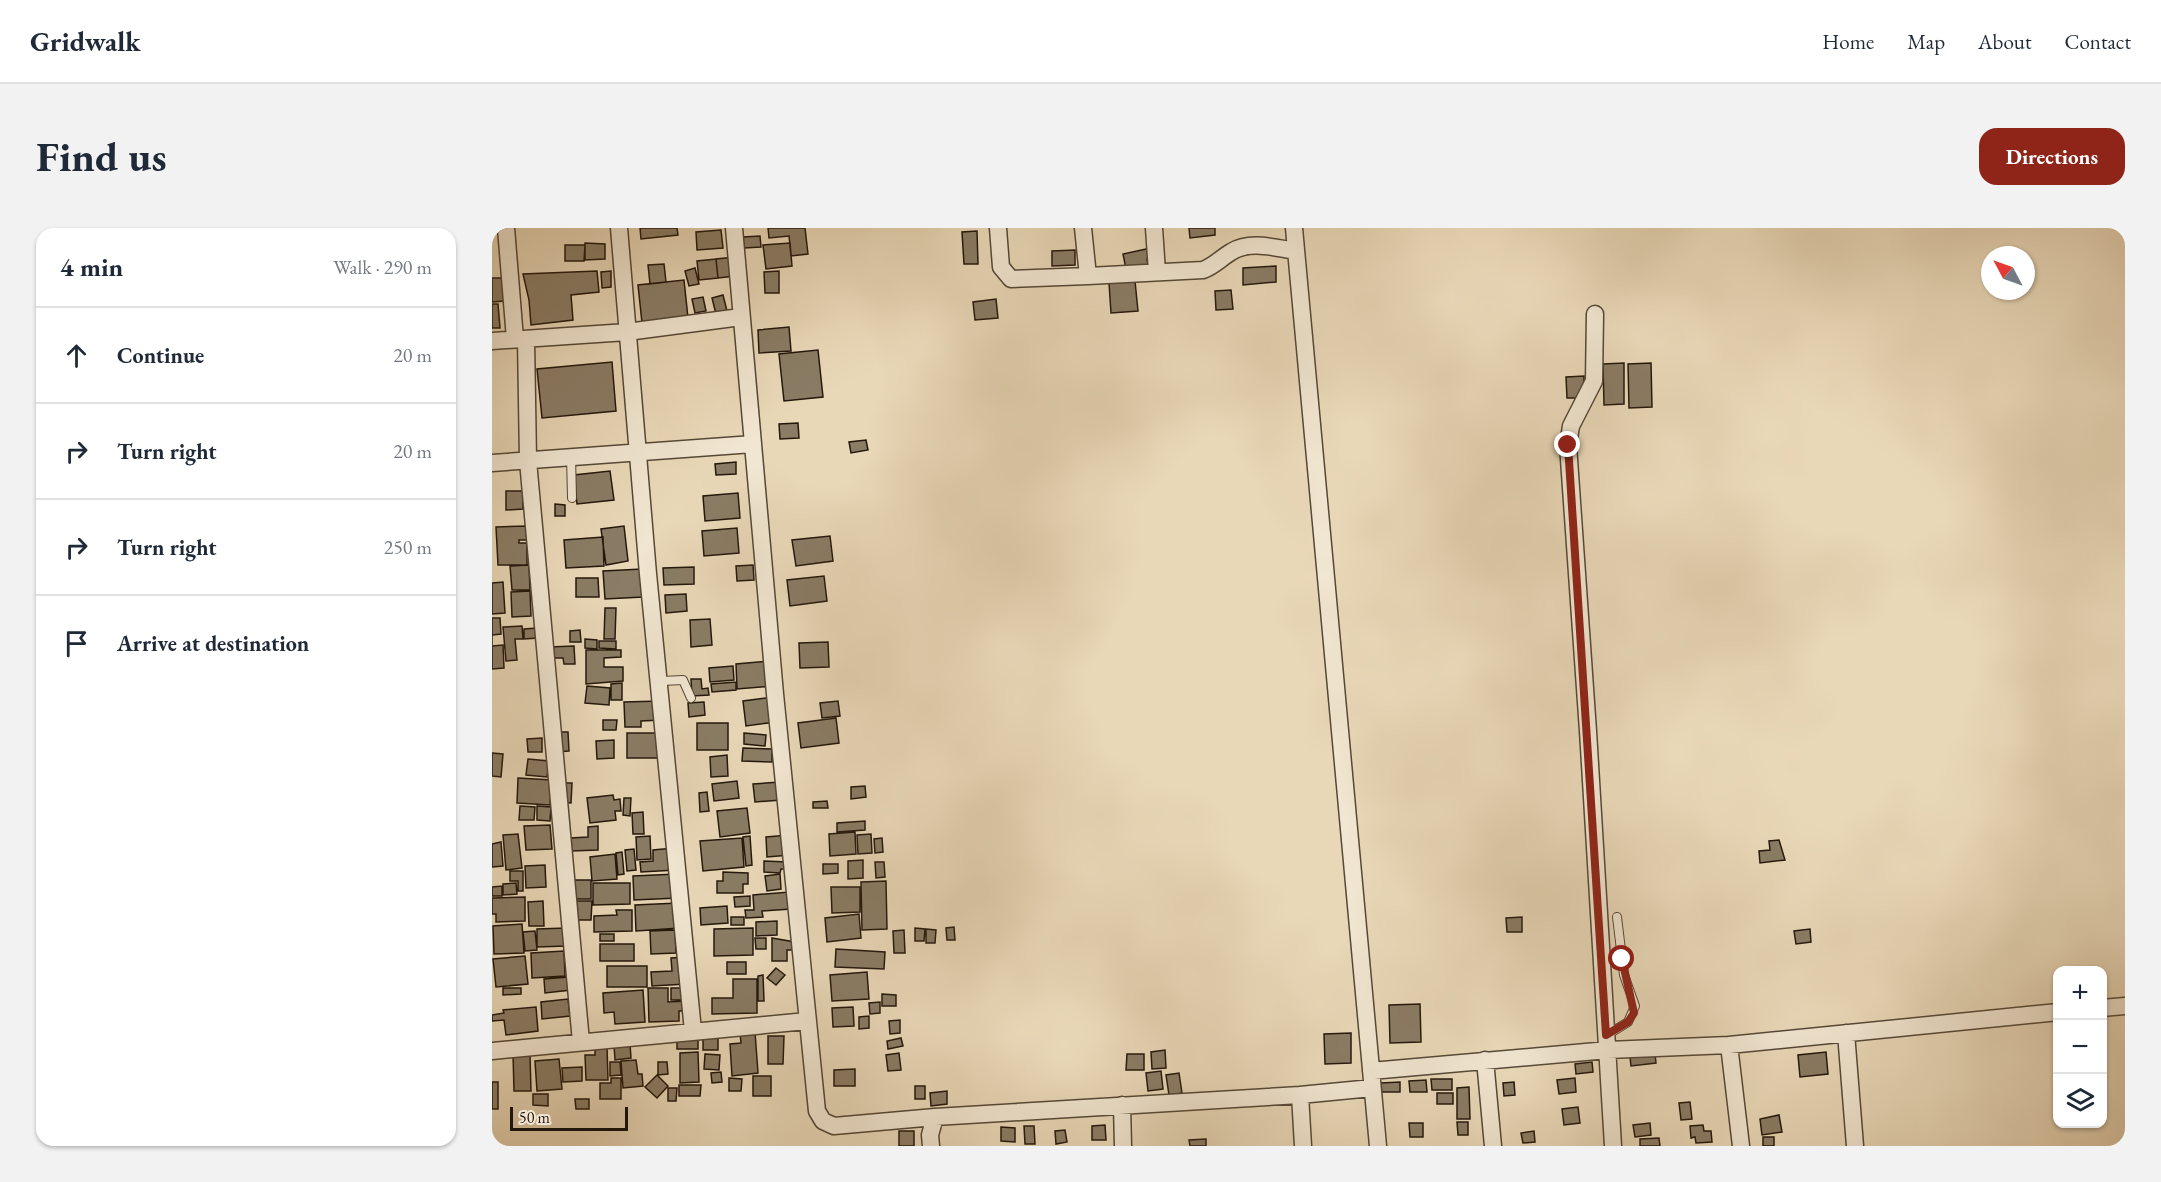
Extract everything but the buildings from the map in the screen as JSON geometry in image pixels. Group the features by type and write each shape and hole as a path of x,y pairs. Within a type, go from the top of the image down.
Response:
{"street":[{"path":"506,228 520,339 528,461 581,1042"},
{"path":"619,228 693,1031"},
{"path":"734,228 807,1022 817,1111 824,1121 834,1126 935,1117 1300,1095 1372,1088"},
{"path":"998,228 1001,267 1005,275 1011,279 1203,270 1211,267 1230,252 1248,245 1296,251"},
{"path":"1083,228 1088,276"},
{"path":"1154,228 1156,272"},
{"path":"1294,228 1378,1146"},
{"path":"1595,314 1594,381 1571,426 1568,445 1613,1146"},
{"path":"492,341 627,332 741,317"},
{"path":"492,463 571,455 753,444"},
{"path":"2107,1008 2125,1006"},
{"path":"1371,1071 1485,1060 1607,1042 1729,1045 2053,1012"},
{"path":"492,1051 807,1022"},
{"path":"1846,1033 1856,1146"},
{"path":"1729,1045 1741,1146"},
{"path":"1485,1060 1493,1146"},
{"path":"1300,1095 1303,1146"},
{"path":"1122,1105 1123,1146"},
{"path":"931,1146 930,1135 935,1117"}],"lane":[{"path":"571,455 572,498"},
{"path":"661,681 683,680 691,698"},
{"path":"1607,1042 1628,1022 1635,1006 1624,975 1617,917"}],"route":[{"path":"1568,445 1578,572 1606,1035 1628,1022 1634,1013 1635,1006 1626,984 1622,959"}]}
